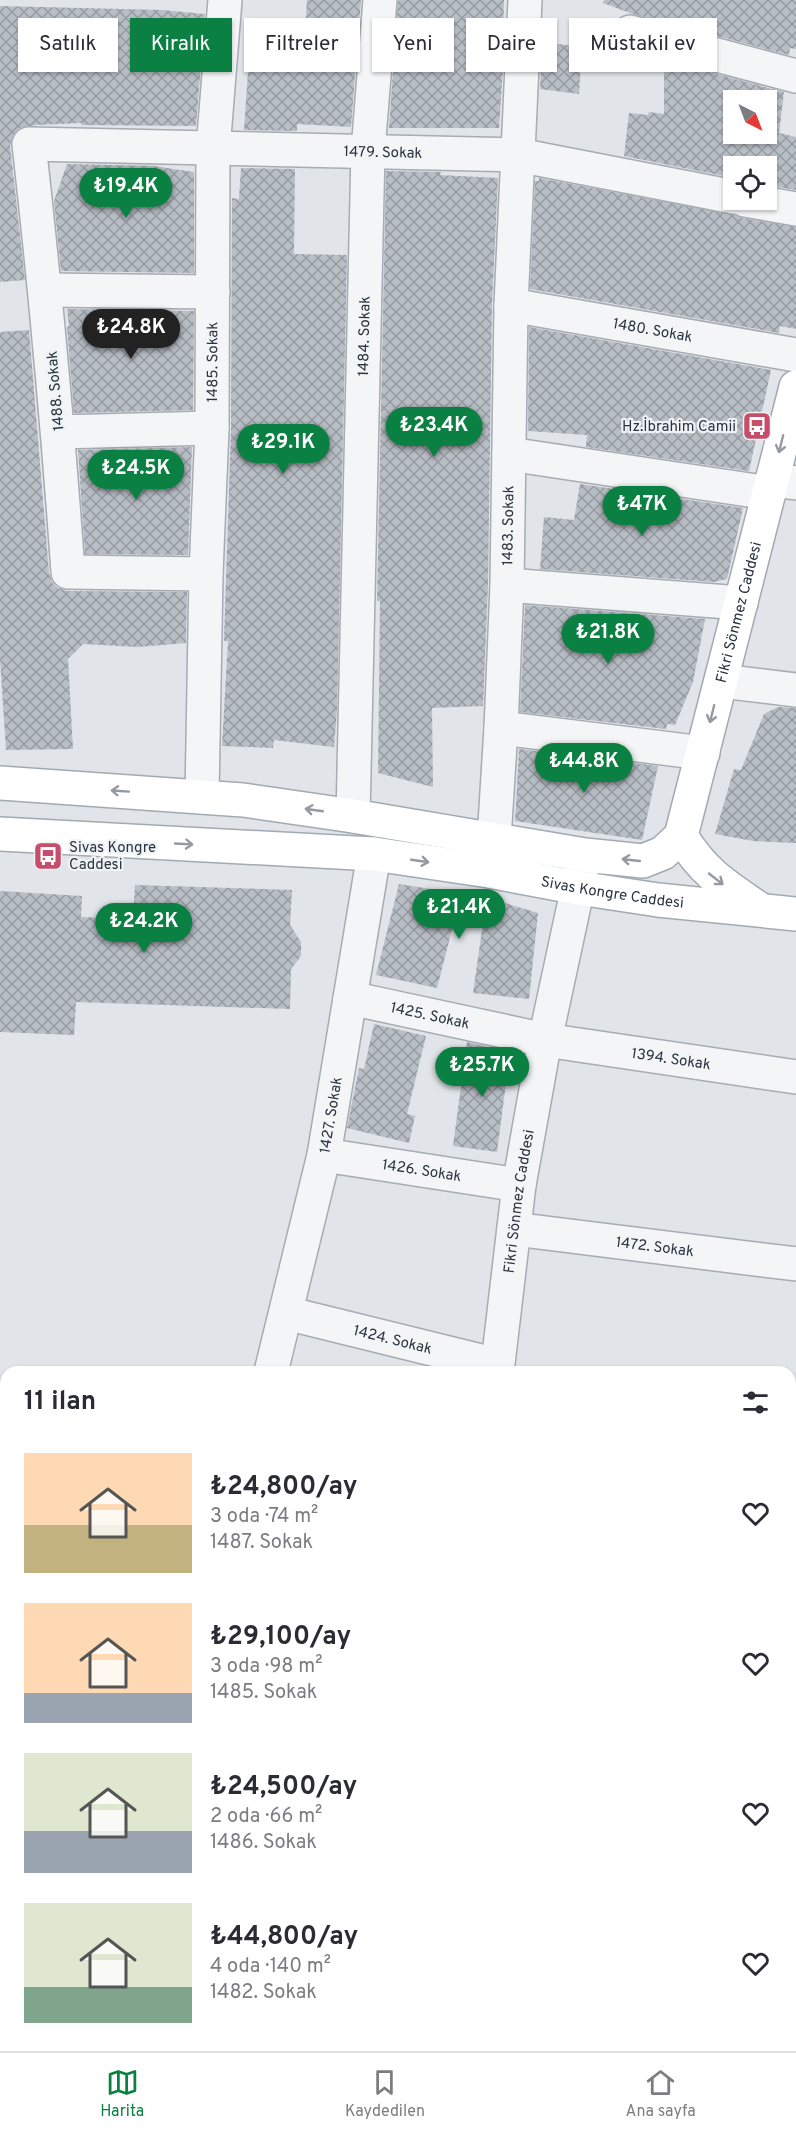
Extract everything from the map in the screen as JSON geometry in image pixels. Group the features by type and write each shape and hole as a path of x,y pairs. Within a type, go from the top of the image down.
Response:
{"main road":[{"name":"Fikri Sönmez Caddesi","path":"681,836 741,603 779,485 796,387"},
{"name":"Sivas Kongre Caddesi","path":"0,783 243,800 353,816 492,855 579,888 658,900 796,914"},
{"name":"Sivas Kongre Caddesi","path":"0,834 374,854 585,855 643,861 663,854 681,836"},
{"path":"681,836 692,854 711,875 762,910"}],"street":[{"name":"1485. Sokak","path":"202,797 206,574 212,428 213,150 224,0"},
{"name":"1484. Sokak","path":"353,816 368,151 380,0"},
{"name":"1483. Sokak","path":"492,855 501,728 507,585 511,304 525,0"},
{"path":"717,55 796,76"},
{"name":"1479. Sokak","path":"29,144 213,150 518,155 723,195"},
{"name":"1488. Sokak","path":"29,144 58,432 68,572 206,574"},
{"path":"777,206 796,209"},
{"path":"45,290 213,292"},
{"name":"1480. Sokak","path":"511,304 796,355"},
{"path":"58,432 212,428"},
{"path":"509,454 779,485"},
{"path":"507,585 741,603"},
{"path":"721,681 796,690"},
{"path":"501,728 703,753"},
{"name":"1427. Sokak","path":"272,1366 324,1155 374,854"},
{"name":"Fikri Sönmez Caddesi","path":"497,1366 519,1185 545,1040 585,855"},
{"name":"1425. Sokak","path":"350,998 545,1040"},
{"name":"1394. Sokak","path":"545,1040 796,1077"},
{"name":"1426. Sokak","path":"324,1155 519,1185"},
{"name":"1472. Sokak","path":"514,1229 796,1264"},
{"name":"1424. Sokak","path":"286,1312 486,1366"}],"building":[{"path":"307,0 361,0 360,18 306,18"},
{"path":"398,0 504,0 504,18 466,18 466,72 503,72 499,128 389,128 393,72 454,72 454,18 397,18"},
{"path":"604,0 796,0 796,49 790,48 789,55 717,36 717,18 648,18 603,3"},
{"path":"0,6 162,10 205,14 205,18 130,18 130,72 200,72 196,126 81,125 82,123 36,125 20,128 13,135 10,146 25,280 0,282"},
{"path":"557,44 569,45 569,72 580,72 579,94 540,89 541,72 557,72"},
{"path":"248,72 355,72 351,127 297,124 297,131 244,130"},
{"path":"664,72 709,72 776,90 723,90 723,144 777,144 777,90 784,92 779,133 796,137 796,190 777,187 777,156 723,156 723,176 624,156 629,113 648,115 649,112 664,114"},
{"path":"67,164 153,166 194,172 194,273 61,271 54,201"},
{"path":"241,168 295,169 294,254 347,255 337,710 334,747 274,740 273,748 222,746 228,641 224,641 231,428 232,198 239,199"},
{"path":"386,171 441,172 440,175 498,178 492,304 488,584 483,706 432,708 433,787 378,773 380,601 377,601"},
{"path":"539,178 796,227 796,329 780,326 779,333 530,289 535,181 539,181"},
{"path":"67,309 194,311 193,410 74,413"},
{"path":"529,327 771,370 749,471 586,447 587,435 528,431"},
{"path":"29,330 49,573 52,582 58,588 68,591 187,592 186,643 138,647 83,644 68,659 73,749 6,750 0,658 0,332"},
{"path":"192,447 188,555 85,554 78,450"},
{"path":"580,484 743,508 727,579 714,582 540,569 544,517 574,520"},
{"path":"525,605 705,619 693,682 675,725 667,724 666,729 520,712"},
{"path":"778,707 796,708 796,843 753,841 715,834 734,769 741,770 764,714"},
{"path":"519,749 658,766 642,840 515,821"},
{"path":"399,884 488,898 538,913 529,999 473,993 483,923 455,918 437,988 376,975"},
{"path":"135,885 292,890 290,925 301,942 301,956 291,969 290,1009 76,1002 74,1035 0,1032 0,891 82,896 81,917 133,919"},
{"path":"374,1024 426,1036 407,1114 415,1116 409,1143 347,1128 359,1068 364,1069"},
{"path":"467,1042 510,1052 497,1152 453,1146"}],"place":[{"name":"Hz.İbrahim Camii","path":"757,426"},
{"name":"Sivas Kongre Caddesi","path":"48,856"}]}
